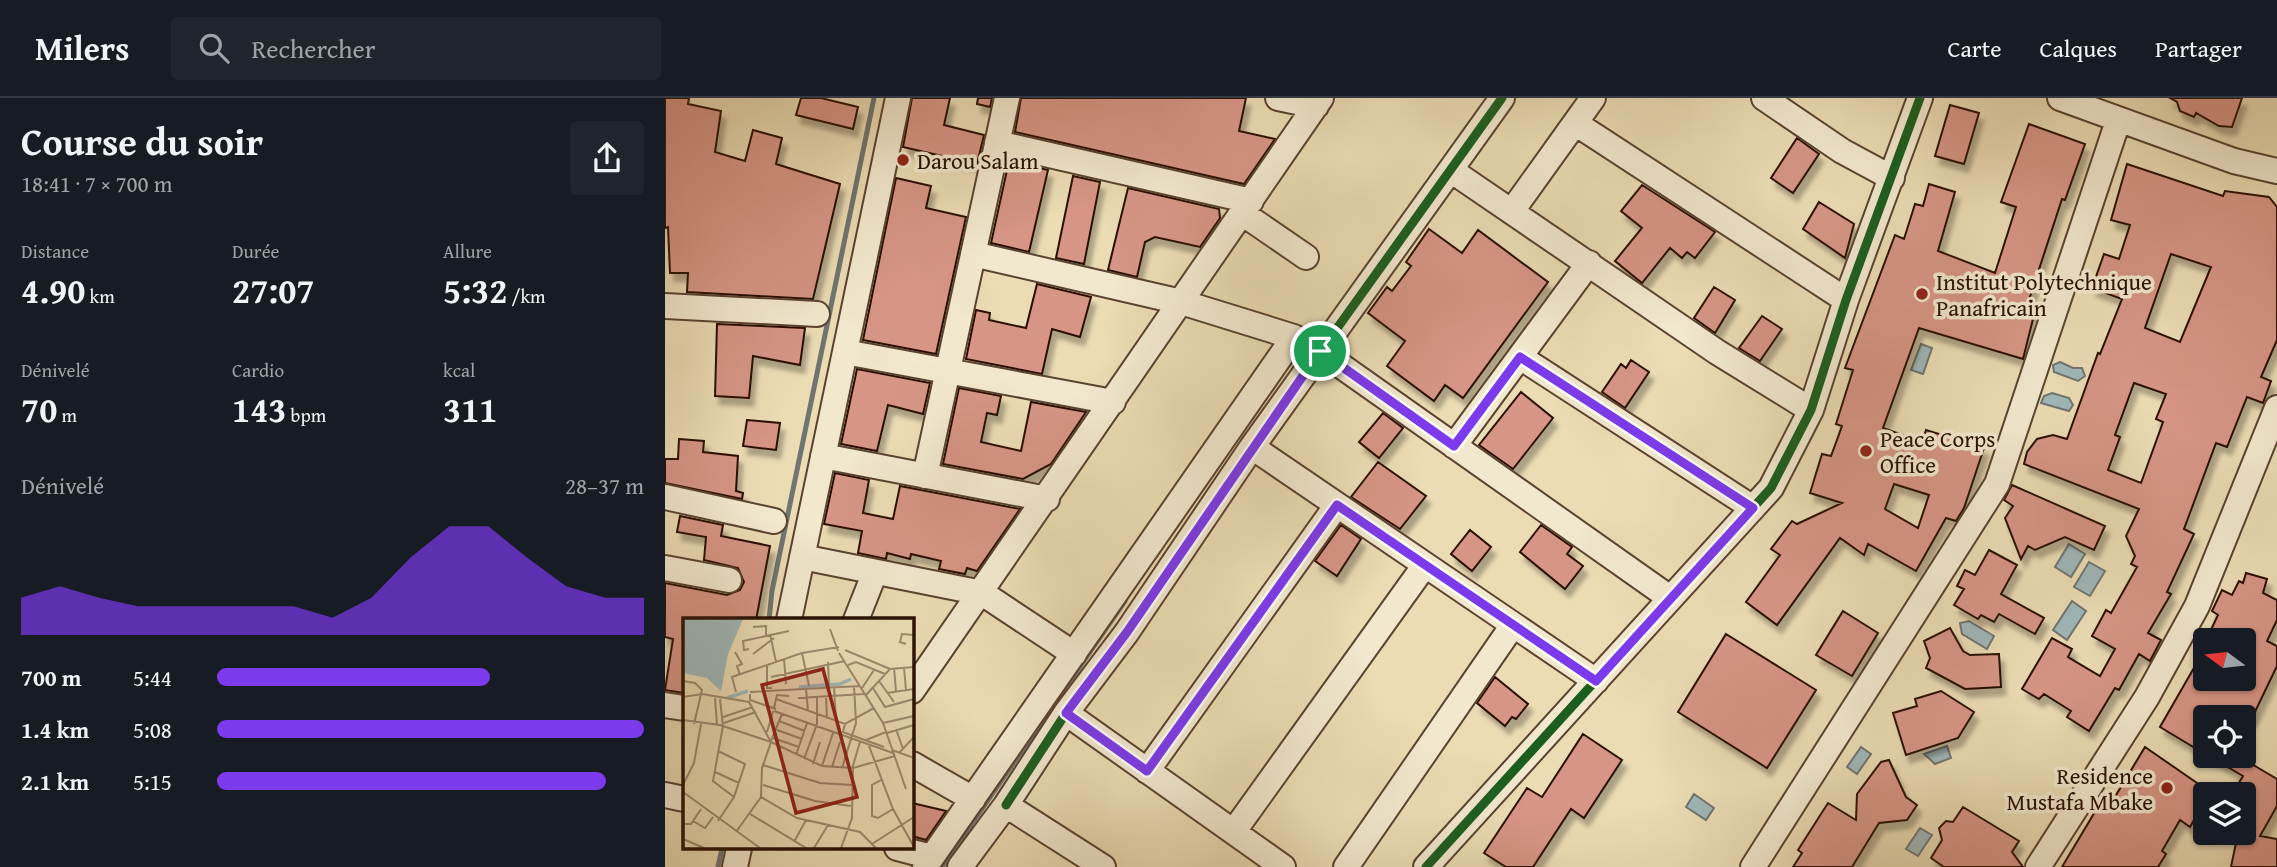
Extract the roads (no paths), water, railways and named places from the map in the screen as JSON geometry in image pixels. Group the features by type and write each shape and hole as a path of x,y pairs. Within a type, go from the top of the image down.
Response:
{"street":[{"path":"789,618 898,98"},
{"path":"925,475 1007,98"},
{"path":"913,690 1047,499 1318,102 1278,98"},
{"path":"960,867 1006,805 1066,713 1127,632 1252,447 1502,98"},
{"path":"1512,211 1593,98"},
{"path":"1764,98 1852,157 1892,178"},
{"path":"1426,867 1771,488 1811,411 1846,300 1920,98"},
{"path":"2060,98 2234,161 2277,171"},
{"path":"1753,867 1997,484 2118,121"},
{"path":"1575,123 1846,300"},
{"path":"997,144 1247,207 1305,257"},
{"path":"1452,171 1717,352 1811,411"},
{"path":"973,254 1181,302 1294,337 1320,351 1670,598"},
{"path":"1454,446 1589,263"},
{"path":"665,306 817,314"},
{"path":"901,850 928,862 1294,337"},
{"path":"845,352 1113,402"},
{"path":"1520,357 1753,508"},
{"path":"2038,867 2147,697 2197,606 2277,408"},
{"path":"1252,447 1596,681"},
{"path":"823,456 1047,499"},
{"path":"665,497 774,521"},
{"path":"1147,771 1337,505"},
{"path":"802,557 982,593 1074,654"},
{"path":"1234,831 1425,565"},
{"path":"665,568 729,580"},
{"path":"857,618 875,572"},
{"path":"1346,867 1513,625"},
{"path":"665,705 683,708"},
{"path":"1066,713 1283,867"},
{"path":"913,765 973,799"},
{"path":"665,795 683,799"},
{"path":"1006,805 1097,865"},
{"path":"735,867 739,850"}],"water":[{"path":"1921,344 1932,348 1923,374 1911,370"},
{"path":"2060,362 2073,368 2082,368 2085,376 2078,381 2054,372 2053,365"},
{"path":"2052,393 2069,398 2073,405 2069,411 2041,403 2044,396"},
{"path":"2069,544 2085,554 2071,577 2055,567"},
{"path":"2089,562 2105,571 2090,596 2074,587"},
{"path":"2072,601 2086,611 2067,640 2053,630"},
{"path":"1969,621 1994,636 1987,649 1962,634 1960,623"},
{"path":"1947,746 1951,758 1935,764 1924,754"},
{"path":"1861,747 1871,754 1857,774 1847,767"},
{"path":"1694,794 1714,808 1706,820 1686,807"},
{"path":"1920,828 1932,835 1918,856 1906,849"}],"waterway":[{"path":"769,618 772,591 874,98"},
{"path":"942,867 1125,601"},
{"path":"718,867 722,850"}],"place":[{"name":"Darou Salam","path":"903,160"},
{"name":"Institut Polytechnique Panafricain","path":"1922,294"},
{"name":"Peace Corps Office","path":"1866,451"},
{"name":"Residence Mustafa Mbake","path":"2167,788"}]}
